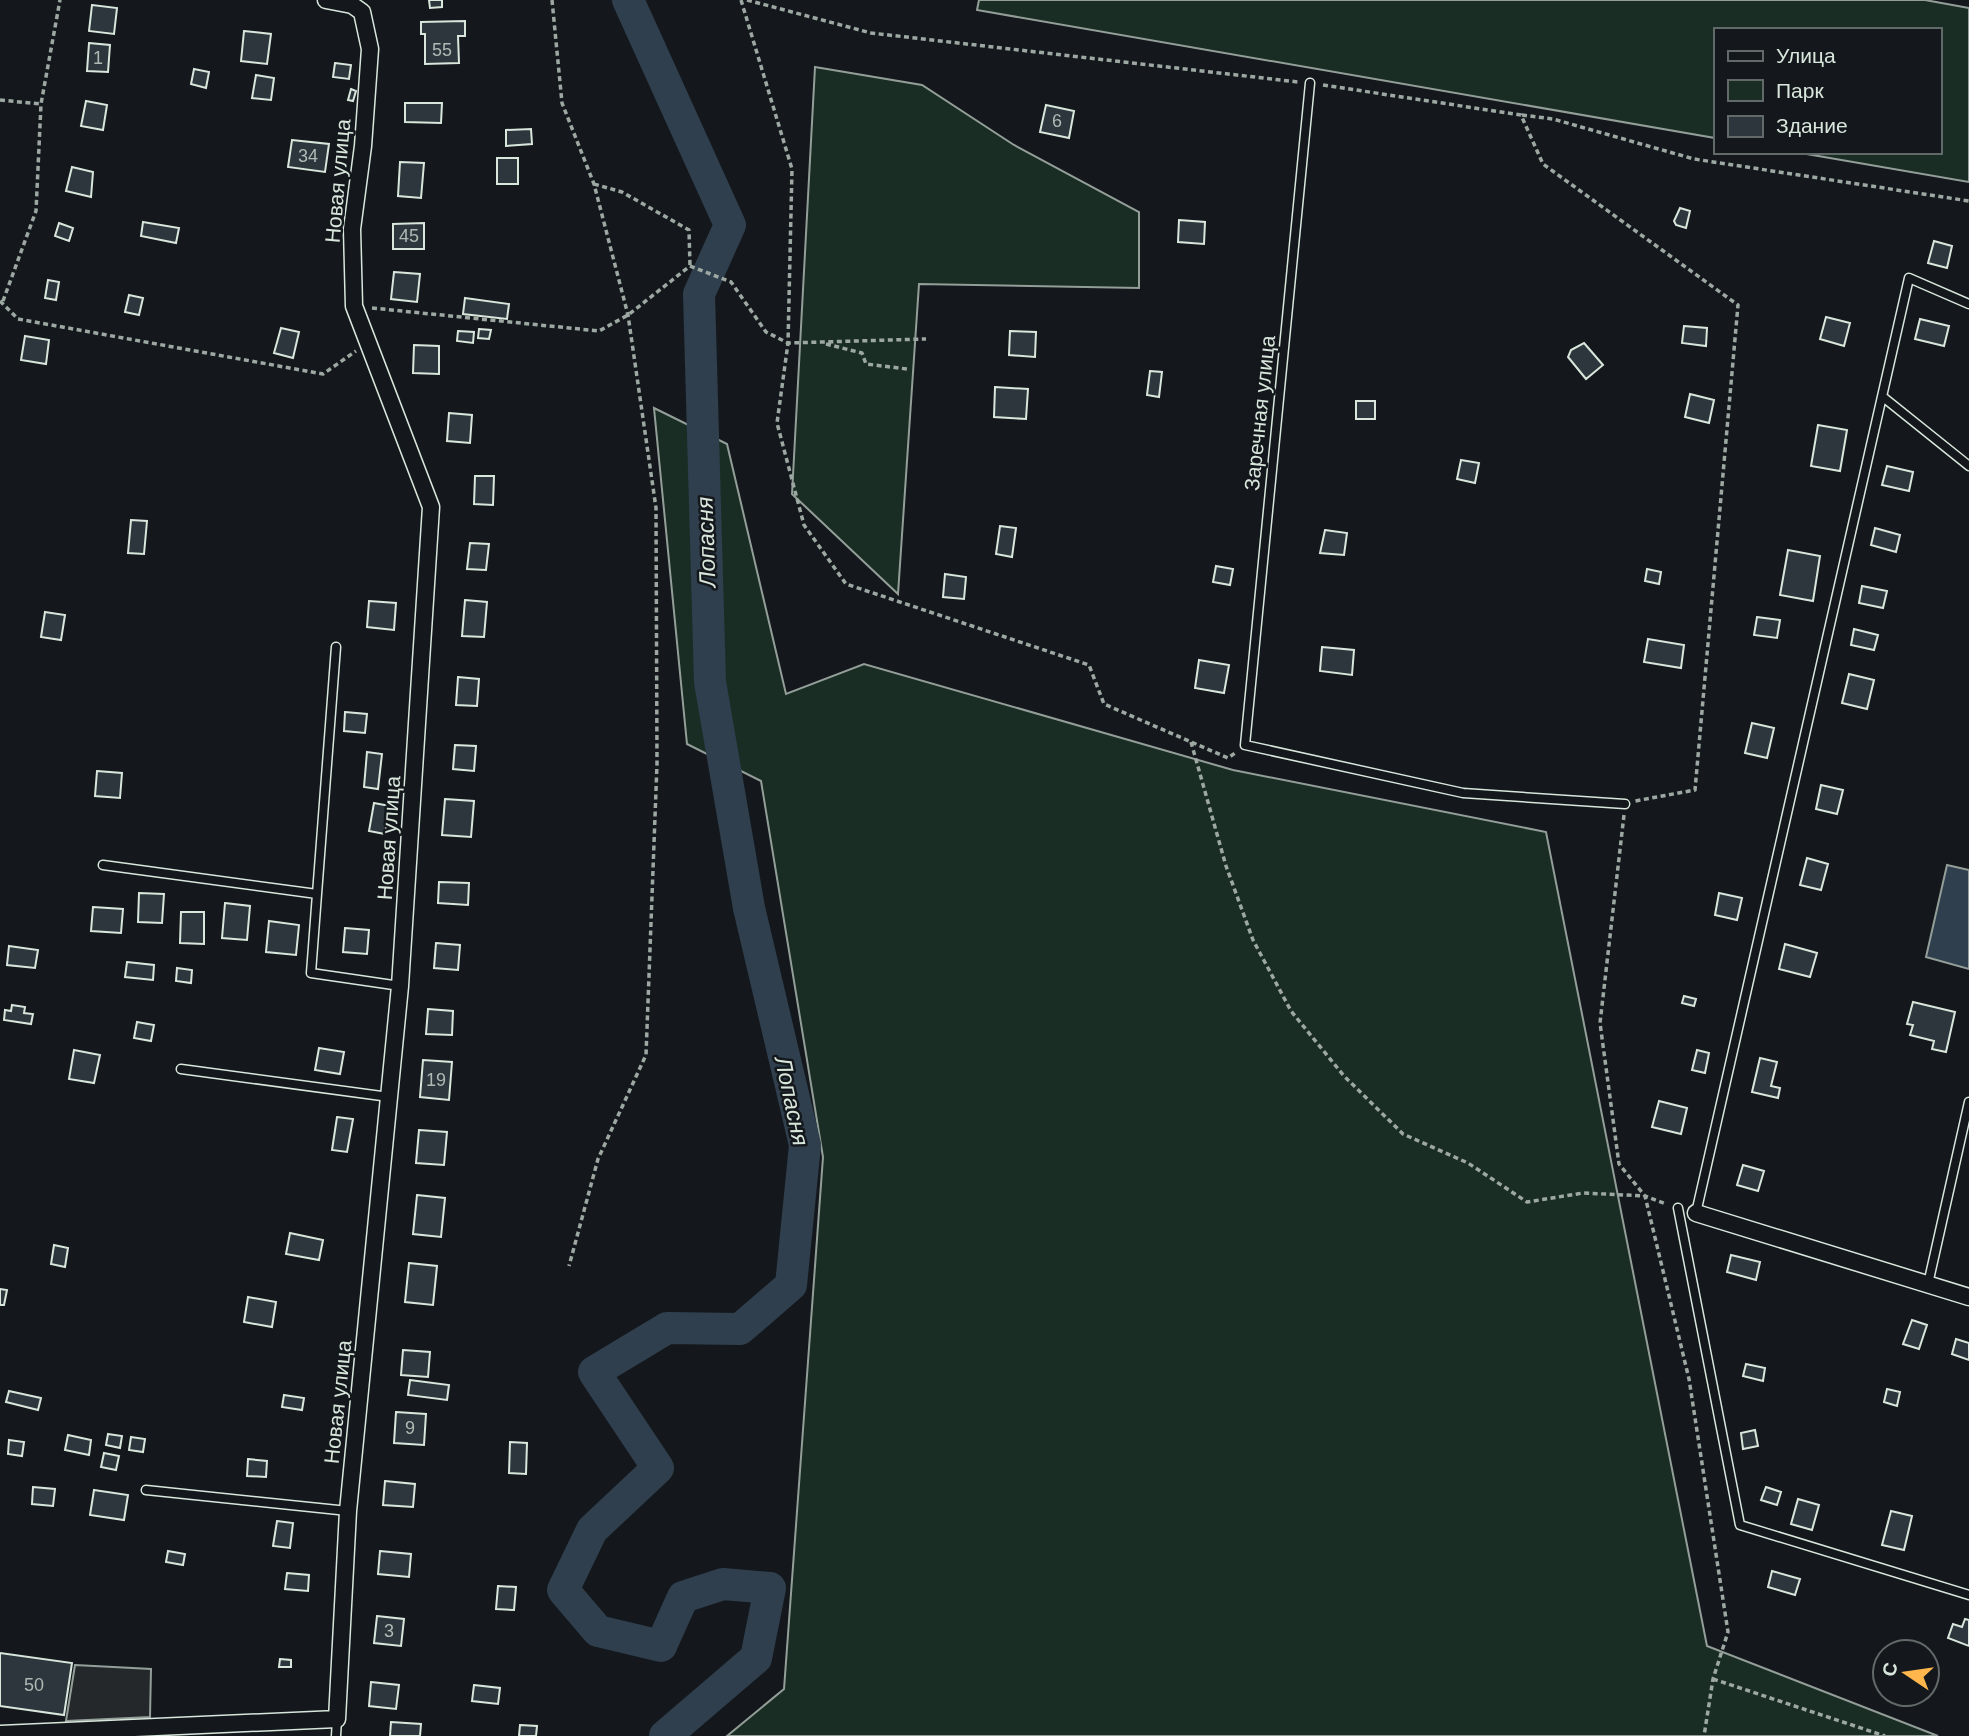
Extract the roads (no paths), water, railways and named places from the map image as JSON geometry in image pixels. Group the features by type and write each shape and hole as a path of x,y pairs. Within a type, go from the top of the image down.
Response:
{"street":[{"name":"Новая улица","path":"335,1 352,5 362,12 370,49 363,146 352,229 354,306 431,507 400,986 348,1511 337,1719"},
{"path":"1696,1213 1969,1297"},
{"path":"0,1734 92,1733 337,1719"}],"lane":[{"name":"Заречная улица","path":"1310,83 1245,745 1462,793 1625,804"},
{"path":"1696,1213 1909,278 1969,304"},
{"path":"1882,397 1969,466"},
{"path":"336,647 311,973 400,986"},
{"path":"103,865 317,894"},
{"path":"181,1069 389,1097"},
{"path":"1928,1284 1969,1102"},
{"path":"1678,1208 1741,1525 1969,1595"},
{"path":"146,1490 348,1511"},
{"path":"336,1736 337,1719"}],"water":[{"path":"1947,865 1969,870 1969,969 1926,957"}],"waterway":[{"name":"Лопасня","path":"628,0 730,225 699,294 710,682 749,908 805,1145 791,1285 740,1329 667,1328 594,1372 658,1468 592,1530 563,1590 598,1631 661,1646 683,1597 723,1584 770,1588 756,1658 665,1736"}]}
